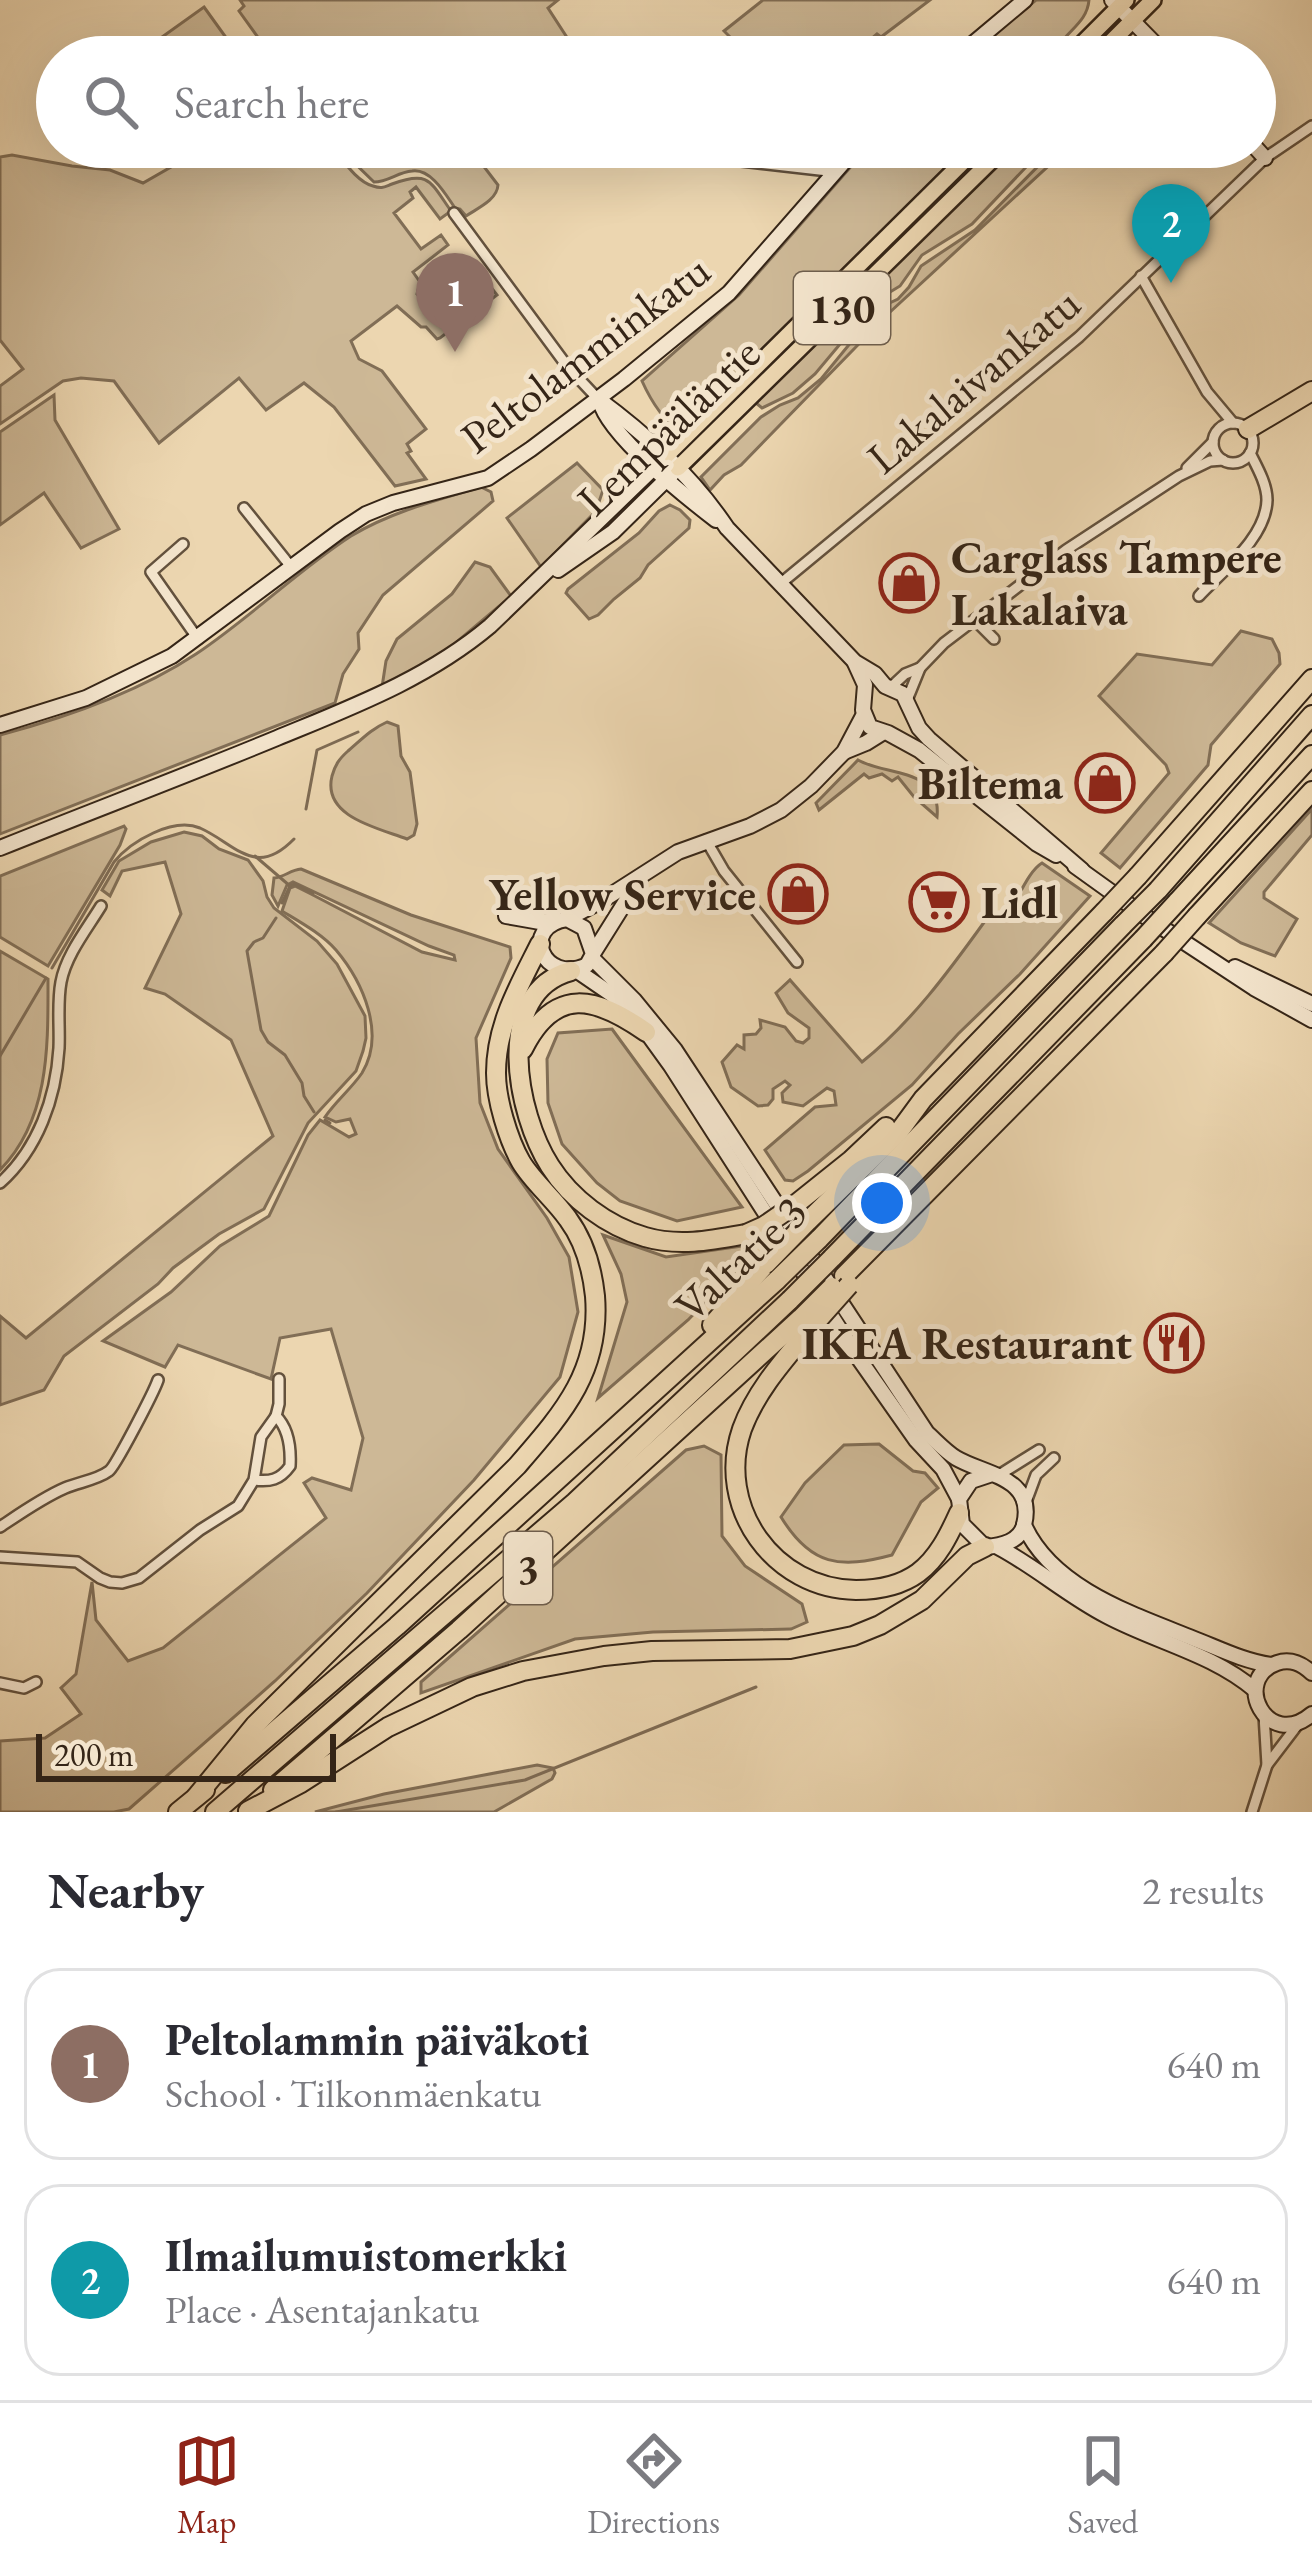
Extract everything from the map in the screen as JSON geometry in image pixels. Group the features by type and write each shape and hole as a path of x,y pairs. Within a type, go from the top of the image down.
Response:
{"highway":[{"path":"1240,426 1312,391"},
{"name":"3","path":"178,1812 397,1626 653,1391 813,1230 923,1099 1104,913 1312,679"},
{"name":"Valtatie 3","path":"813,1230 1124,926 1312,715"},
{"name":"Valtatie 3","path":"215,1812 575,1502 790,1300 1143,938 1312,755"},
{"name":"3","path":"247,1811 805,1324 1164,952 1312,791"},
{"path":"196,1797 255,1725 517,1466 557,1420 585,1374 596,1307 584,1245 571,1221 521,1161 500,1105 496,1077 504,1018 540,942"},
{"path":"573,971 547,981 537,992 521,1029 518,1059 523,1101 532,1130 563,1184 621,1228 663,1241 746,1234 796,1204 923,1099"},
{"path":"518,1059 543,1018 570,1004 602,1005 646,1032"},
{"path":"805,1324 742,1428 736,1457 741,1507 769,1554 796,1574 826,1587 887,1587 923,1569 940,1549 959,1506"},
{"path":"247,1811 302,1783 388,1727 472,1688 523,1671 604,1656 790,1649 853,1636 922,1600 967,1556 992,1547"}],"main road":[{"path":"982,36 1024,0"},
{"path":"1117,36 1153,0"},
{"path":"1088,36 1119,2 1147,36"},
{"name":"Peltolamminkatu","path":"0,725 86,698 142,672 198,639 366,514 498,472 599,400 729,293 840,168"},
{"name":"Lempääläntie","path":"0,848 399,686 464,648 525,594 596,546 958,168"},
{"name":"Lempääläntie","path":"666,468 983,168"},
{"path":"599,400 666,468 712,506 725,526 855,662 903,694 929,739 1082,870 1146,917 1312,1020"},
{"path":"855,662 865,685 864,708 870,727 919,750 1037,844 1082,870"},
{"path":"540,942 543,931 678,852 781,810 844,752 875,689 888,687"},
{"path":"844,752 900,728 908,705"},
{"path":"573,971 593,957 642,875"},
{"path":"1256,1690 1224,1666 1090,1607 1030,1564 968,1533 943,1468 904,1424 857,1356 632,1012 573,971 553,966 540,942 506,916 561,920 584,928 593,957 675,1049 928,1433 952,1456 1016,1487 1025,1508 1024,1526 1040,1554 1071,1580 1128,1612 1271,1665"},
{"path":"1198,951 1312,1004"},
{"path":"959,1506 971,1481 995,1474"},
{"path":"992,1547 1011,1541 1024,1526"},
{"path":"1308,1718 1280,1724 1264,1715 1256,1690 1260,1676 1280,1662 1296,1662 1312,1673"}],"street":[{"name":"Lakalaivankatu","path":"1276,144 1312,126"},
{"path":"802,168 837,172"},
{"name":"Lakalaivankatu","path":"780,584 1064,349 1245,168"},
{"path":"454,213 568,366 599,400"},
{"path":"1141,276 1208,392 1253,441 1250,453 1267,503 1254,535 1198,596"},
{"path":"1179,476 1213,441 1218,429 1208,392"},
{"path":"1218,429 1240,426"},
{"path":"1213,441 1222,460"},
{"path":"1238,462 1250,453"},
{"path":"888,687 920,668 944,643 1066,550 1179,476 1210,461 1238,462 1264,487"},
{"path":"244,508 292,568"},
{"path":"184,544 151,572 198,639"},
{"path":"975,620 994,639"},
{"path":"908,705 920,668"},
{"path":"706,840 720,866 797,962"},
{"path":"0,1184 25,1157 49,1105 59,1051 61,981 101,907"},
{"path":"0,1557 77,1562 100,1578 122,1583 148,1573 238,1506 254,1480 261,1436 279,1404 279,1379"},
{"path":"0,1527 63,1489 108,1472 119,1461 158,1380"},
{"path":"254,1480 276,1479 290,1466 287,1434 275,1416"},
{"path":"995,1474 1039,1450"},
{"path":"1025,1508 1036,1475 1054,1458"},
{"path":"0,1683 24,1688 35,1682"},
{"path":"1252,1812 1267,1765 1264,1715"},
{"path":"1267,1765 1308,1718"}],"shaded area":[{"path":"240,0 558,0 548,8 566,36 257,36 239,11 244,6"},
{"path":"763,0 930,0 882,36 729,36 724,31"},
{"path":"1036,0 1089,0 1084,16 1067,36 992,36"},
{"path":"204,7 225,36 163,36"},
{"path":"0,157 36,159 36,168 110,170 143,183 169,168 349,168 367,184 381,187 421,178 433,186 451,211 440,219 416,187 410,192 413,198 394,213 421,249 441,235 448,245 413,272 420,282 417,294 424,302 473,264 497,295 437,339 397,306 351,341 359,359 382,371 426,429 407,444 411,451 407,453 426,479 395,486 334,407 304,383 266,410 239,378 159,443 114,381 63,381 0,424 0,386 23,369 0,340"},
{"path":"360,168 485,168 498,185 486,203 466,216 419,171 374,182"},
{"path":"850,168 948,168 680,432 658,409 642,381 739,295"},
{"path":"995,168 1025,168 972,224 922,255 900,286 877,300 815,374 793,393 762,408 756,403"},
{"path":"1036,168 1046,168 889,313 741,465 710,490 701,477 761,417 798,398 821,379 879,308 909,287 921,266 975,230"},
{"path":"54,395 55,420 119,529 81,548 44,493 0,525 0,432"},
{"path":"577,463 603,490 596,511 541,567 507,518"},
{"path":"481,487 491,492 493,501 383,595 358,633 359,649 343,674 335,703 0,834 0,735 76,712 150,681 216,640 351,536 398,513"},
{"path":"670,505 690,520 689,528 640,578 589,619 566,593 568,589"},
{"path":"475,562 490,567 511,596 439,657 382,687 386,661 397,639 452,594"},
{"path":"1241,631 1272,639 1280,664 1211,745 1208,765 1120,868 1101,853 1169,773 1099,696 1137,654 1212,665"},
{"path":"387,722 398,726 401,756 410,772 417,824 414,835 407,839 355,819 335,802 331,790 340,760"},
{"path":"858,760 921,781 931,789 937,817 898,777 892,781 882,774 869,778 864,774 819,810 816,803"},
{"path":"1312,809 1312,835 1264,892 1264,898 1297,919 1275,956 1209,923"},
{"path":"124,826 120,845 48,966 0,937 0,876"},
{"path":"184,832 248,860 274,908 317,941 337,964 365,1016 363,1051 356,1071 308,1123 264,1209 219,1234 64,1356 44,1390 0,1405 0,1316 26,1338 273,1136 231,1040 165,994 145,988 181,914 165,862 122,871 110,896 102,890 119,861 151,842"},
{"path":"1042,863 1090,896 912,1085 808,1171 793,1181 785,1180 765,1150 815,1107 836,1105 834,1091 827,1088 803,1106 783,1102 782,1093 790,1085 785,1081 773,1089 768,1105 758,1106 731,1087 722,1062 737,1045 744,1049 744,1035 756,1034 760,1020 785,1027 796,1041 809,1038 809,1028 788,1013 776,993 790,980 862,1062 913,1013 985,921 1004,919"},
{"path":"301,869 411,915 510,947 511,958 476,1038 480,1103 498,1149 569,1257 578,1312 560,1377 474,1480 367,1593 129,1809 0,1812 0,1741 45,1738 81,1714 61,1688 76,1674 92,1582 96,1620 128,1661 163,1648 326,1518 304,1483 312,1478 351,1490 363,1438 331,1329 280,1338 271,1379 178,1345 165,1367 103,1341 171,1292 220,1246 269,1216 320,1120 349,1137 356,1134 350,1119 336,1122 325,1117 358,1079 369,1058 368,1009 355,977 336,950 282,911 290,888 295,886 422,952 455,960 454,955 293,882 278,906 272,895 274,878"},
{"path":"0,951 48,979 46,1055 37,1105 29,1128 0,1170"},
{"path":"612,1029 742,1207 677,1221 620,1201 562,1144 548,1103 547,1059 558,1033"},
{"path":"603,1235 666,1257 742,1246 749,1257 688,1320 598,1398 627,1302 621,1274"},
{"path":"879,1444 913,1471 925,1473 938,1488 921,1502 892,1555 842,1562 816,1554 781,1517 805,1483 844,1445"},
{"path":"704,1446 721,1455 722,1536 745,1566 802,1604 807,1622 791,1629 575,1639 421,1693 421,1682 686,1450"},
{"path":"537,1765 553,1768 552,1779 494,1812 315,1812 384,1794"}],"waterway":[{"path":"306,809 317,750 358,732"},
{"path":"52,968 114,862 142,839 165,828 189,825 257,857 280,851 294,839"},
{"path":"255,856 290,886 282,903"},
{"path":"290,886 313,893"},
{"path":"276,918 247,951 261,1030 285,1055 314,1112"},
{"path":"0,1056 46,978"},
{"path":"325,1120 330,1123"},
{"path":"336,1812 525,1780 756,1687"}],"place":[{"name":"Ilmailumuistomerkki","path":"1171,283"},
{"name":"Peltolammin päiväkoti","path":"455,352"},
{"name":"Carglass Tampere Lakalaiva","path":"909,583"},
{"name":"Biltema","path":"1105,783"},
{"name":"Yellow Service","path":"798,894"},
{"name":"Lidl","path":"939,902"},
{"name":"IKEA Restaurant","path":"1174,1343"}]}
